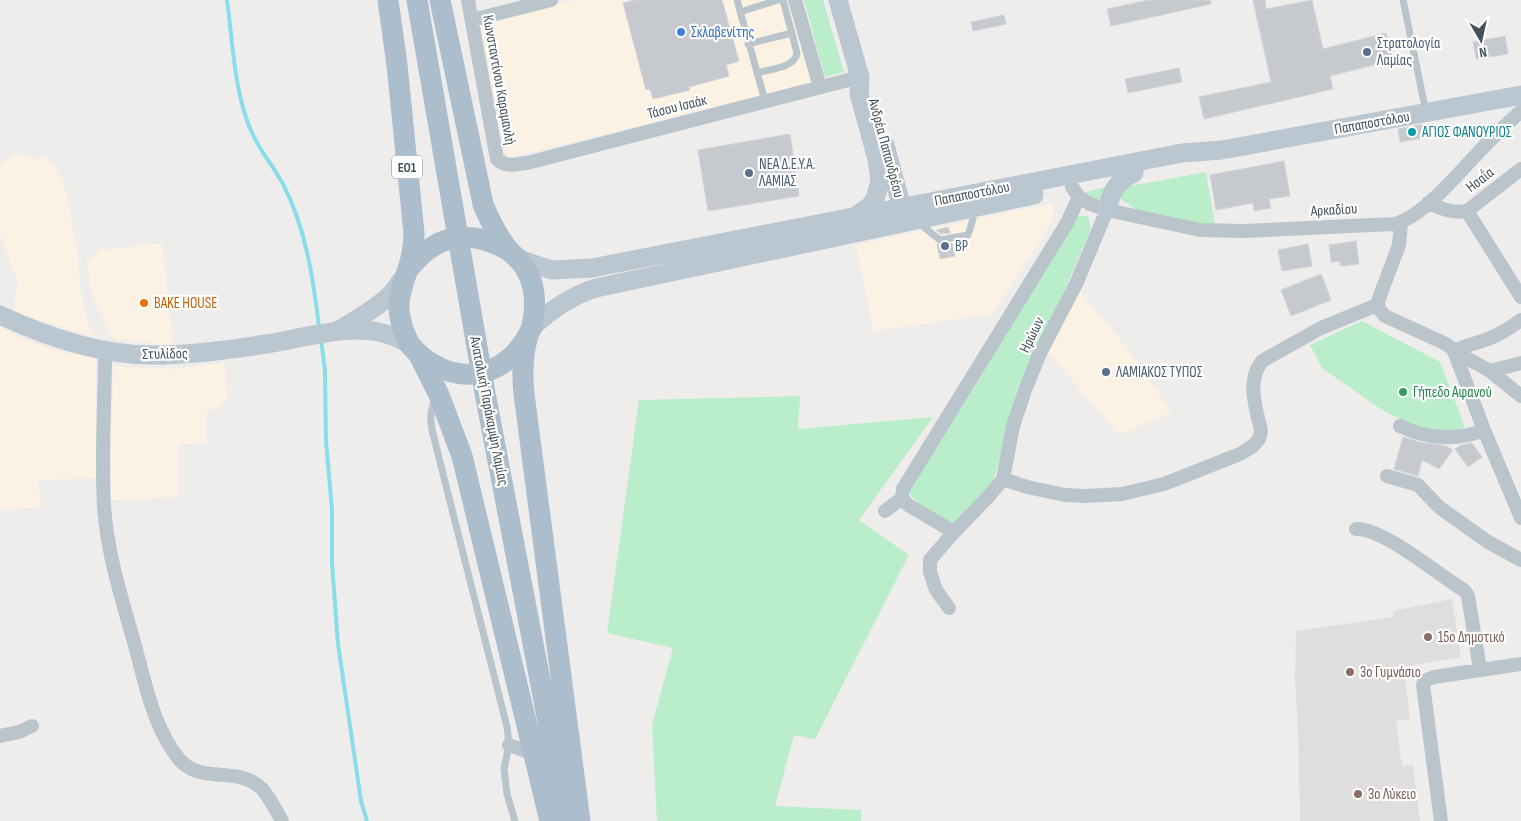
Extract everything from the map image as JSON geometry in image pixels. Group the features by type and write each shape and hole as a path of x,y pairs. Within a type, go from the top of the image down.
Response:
{"main road":[{"name":"ΕΟ1","path":"388,0 397,65 414,232 413,248 400,289 398,303 399,318 403,332 415,350 430,363 449,371 470,374 484,372 509,360 519,350 530,333"},
{"name":"Ανατολική Παράκαμψη Λαμίας","path":"417,0 483,385 567,821"},
{"path":"440,0 483,204 490,220 513,255 529,274 535,291 536,309 522,368 524,394 580,821"},
{"name":"Ανδρέα Παπανδρέου","path":"838,0 860,77 859,94 877,159 880,181 875,199 870,206 854,216"},
{"name":"Ανδρέα Παπανδρέου","path":"860,77 871,90 900,215"},
{"name":"Παπαποστόλου","path":"1074,186 1182,153 1222,150 1521,95"},
{"name":"Παπαποστόλου","path":"530,333 560,304 578,294 596,288 801,244 900,215 1074,186 1183,163 1222,150"},
{"path":"1107,210 1111,193 1117,184 1125,177 1134,173"},
{"name":"Παπαποστόλου","path":"513,255 552,270 592,268 854,216 900,215"},
{"name":"ΕΟ1","path":"406,273 418,257 431,247 446,240 462,237 478,237 494,242 513,255"},
{"name":"Στυλίδος","path":"335,332 357,320 390,295 406,273"},
{"name":"Στυλίδος","path":"0,315 28,328 58,338 105,350 150,355 198,353 359,330 393,334 415,350"},
{"path":"415,350 439,395 462,456 550,821"}],"street":[{"name":"Κωνσταντίνου Καραμανλή","path":"468,0 497,159 502,164"},
{"path":"472,20 551,0"},
{"path":"796,0 820,87"},
{"name":"Τάσου Ισαάκ","path":"502,164 527,163 860,77"},
{"path":"1521,111 1501,129 1450,184 1401,223 1399,245 1378,305 1384,316 1444,343 1454,351 1490,371 1521,396"},
{"name":"Ησαΐα","path":"1428,203 1448,211 1459,212 1467,210 1521,169"},
{"path":"885,511 902,498 903,489 924,453 1062,231 1074,186"},
{"name":"Αρκαδίου","path":"1074,186 1090,204 1107,210 1200,230 1268,230 1401,223"},
{"name":"Ηρώων","path":"1003,479 1013,426 1025,390 1040,353 1076,284 1107,210"},
{"path":"1467,210 1521,297"},
{"path":"949,608 936,590 930,572 930,560 1003,479 1027,487 1066,495 1122,494 1164,484 1240,454 1253,446 1259,439 1261,431 1252,387 1255,370 1262,361 1322,328 1378,305"},
{"path":"1454,351 1504,332 1521,320"},
{"path":"105,350 104,506 108,538 146,687 162,732 177,757 192,770 216,775 236,776 252,781 261,788 282,821"},
{"path":"1454,351 1484,430 1521,518"},
{"path":"1490,371 1521,363"},
{"path":"1400,426 1414,433 1455,438 1473,435 1484,430"},
{"path":"1387,476 1418,485 1439,506 1488,542 1521,560"},
{"path":"902,498 908,505 954,532"},
{"path":"1356,529 1364,528 1396,544 1465,590 1468,596 1480,669"},
{"path":"1441,821 1424,681 1434,677 1521,664"},
{"path":"0,736 19,732 32,726"},
{"path":"509,745 534,754"}],"lane":[{"path":"737,0 765,101"},
{"path":"740,12 778,0"},
{"path":"757,73 792,63 796,59 798,53 783,0"},
{"path":"1403,0 1426,113"},
{"path":"748,44 792,33"},
{"path":"925,228 940,240 968,235 973,219"},
{"path":"439,395 430,409 430,418 507,727 509,745 504,769 507,794 515,821"}],"shaded area":[{"path":"574,0 792,0 815,83 507,158 480,25"},
{"path":"15,153 32,159 46,156 57,170 65,188 77,250 81,293 88,323 95,337 13,312 18,281 0,234 0,165"},
{"path":"1052,203 1054,218 994,311 990,314 874,331 856,245"},
{"path":"162,243 173,344 113,339 92,295 87,261 101,250"},
{"path":"1079,290 1127,348 1171,412 1119,435 1049,353"},
{"path":"0,326 23,339 57,351 96,358 96,478 37,480 42,507 0,510"},
{"path":"225,363 227,401 206,413 206,443 178,444 178,497 110,500 113,366 173,369"},
{"path":"1452,599 1461,657 1404,667 1410,719 1396,721 1402,766 1413,765 1420,821 1300,821 1295,678 1296,631 1394,617 1393,611"}],"green space":[{"path":"804,0 823,0 844,72 825,77"},
{"path":"1206,172 1215,225 1204,226 1135,209 1121,199 1120,191 1125,187"},
{"path":"1105,187 1102,205 1084,196 1086,192"},
{"path":"1076,216 1088,216 1091,229 1063,294 1017,389 994,478 978,499 953,525 923,509 909,493"},
{"name":"Γήπεδο Αφανού","path":"1362,321 1440,362 1465,427 1454,432 1415,427 1379,408 1322,368 1310,345"},
{"path":"800,396 798,429 933,417 859,520 909,555 815,739 794,735 775,806 861,810 861,821 657,821 652,725 673,648 607,633 639,400"}],"building":[{"name":"Σκλαβενίτης","path":"635,0 722,0 739,61 726,65 729,76 689,87 690,90 653,99 650,89 646,90 623,3"},
{"path":"1149,0 1211,0 1211,4 1111,26 1107,9"},
{"path":"1253,0 1265,0 1266,9 1312,0 1323,49 1386,33 1393,60 1330,76 1333,89 1204,119 1199,97 1271,82"},
{"path":"1004,15 1006,24 973,31 971,22"},
{"path":"1505,36 1508,54 1476,59 1473,42"},
{"path":"1179,68 1182,82 1128,93 1125,79"},
{"name":"ΑΓΙΟΣ ΦΑΝΟΥΡΙΟΣ","path":"1425,124 1427,137 1400,142 1398,129"},
{"name":"ΝΕΑ Δ.Ε.Υ.Α. ΛΑΜΙΑΣ","path":"790,134 799,196 708,211 698,150"},
{"path":"1284,161 1290,196 1269,199 1271,208 1254,211 1253,203 1216,210 1210,175"},
{"path":"948,227 950,233 941,234 936,230"},
{"path":"1356,241 1359,264 1341,266 1339,261 1331,262 1329,245"},
{"path":"952,243 955,256 940,259 937,244"},
{"path":"1308,244 1312,266 1282,271 1278,250"},
{"path":"1321,274 1331,300 1291,316 1281,290"},
{"path":"1403,437 1419,442 1446,446 1453,450 1439,469 1422,460 1418,476 1394,469"},
{"path":"1472,443 1482,457 1468,467 1455,449 1461,445"}],"waterway":[{"path":"227,0 235,69 242,103 253,135 283,184 297,218 311,272 319,327"},
{"path":"321,339 325,371 326,441 332,510 332,563 338,644 361,801 367,821"}],"place":[{"name":"Σκλαβενίτης","path":"681,32"},
{"name":"Στρατολογία Λαμίας","path":"1367,52"},
{"name":"ΑΓΙΟΣ ΦΑΝΟΥΡΙΟΣ","path":"1412,132"},
{"name":"ΝΕΑ Δ.Ε.Υ.Α. ΛΑΜΙΑΣ","path":"749,173"},
{"name":"BP","path":"945,246"},
{"name":"BAKE HOUSE","path":"144,303"},
{"name":"ΛΑΜΙΑΚΟΣ ΤΥΠΟΣ","path":"1106,372"},
{"name":"Γήπεδο Αφανού","path":"1403,392"},
{"name":"15ο Δημοτικό","path":"1428,637"},
{"name":"3ο Γυμνάσιο","path":"1350,672"},
{"name":"3ο Λύκειο","path":"1358,794"}]}
